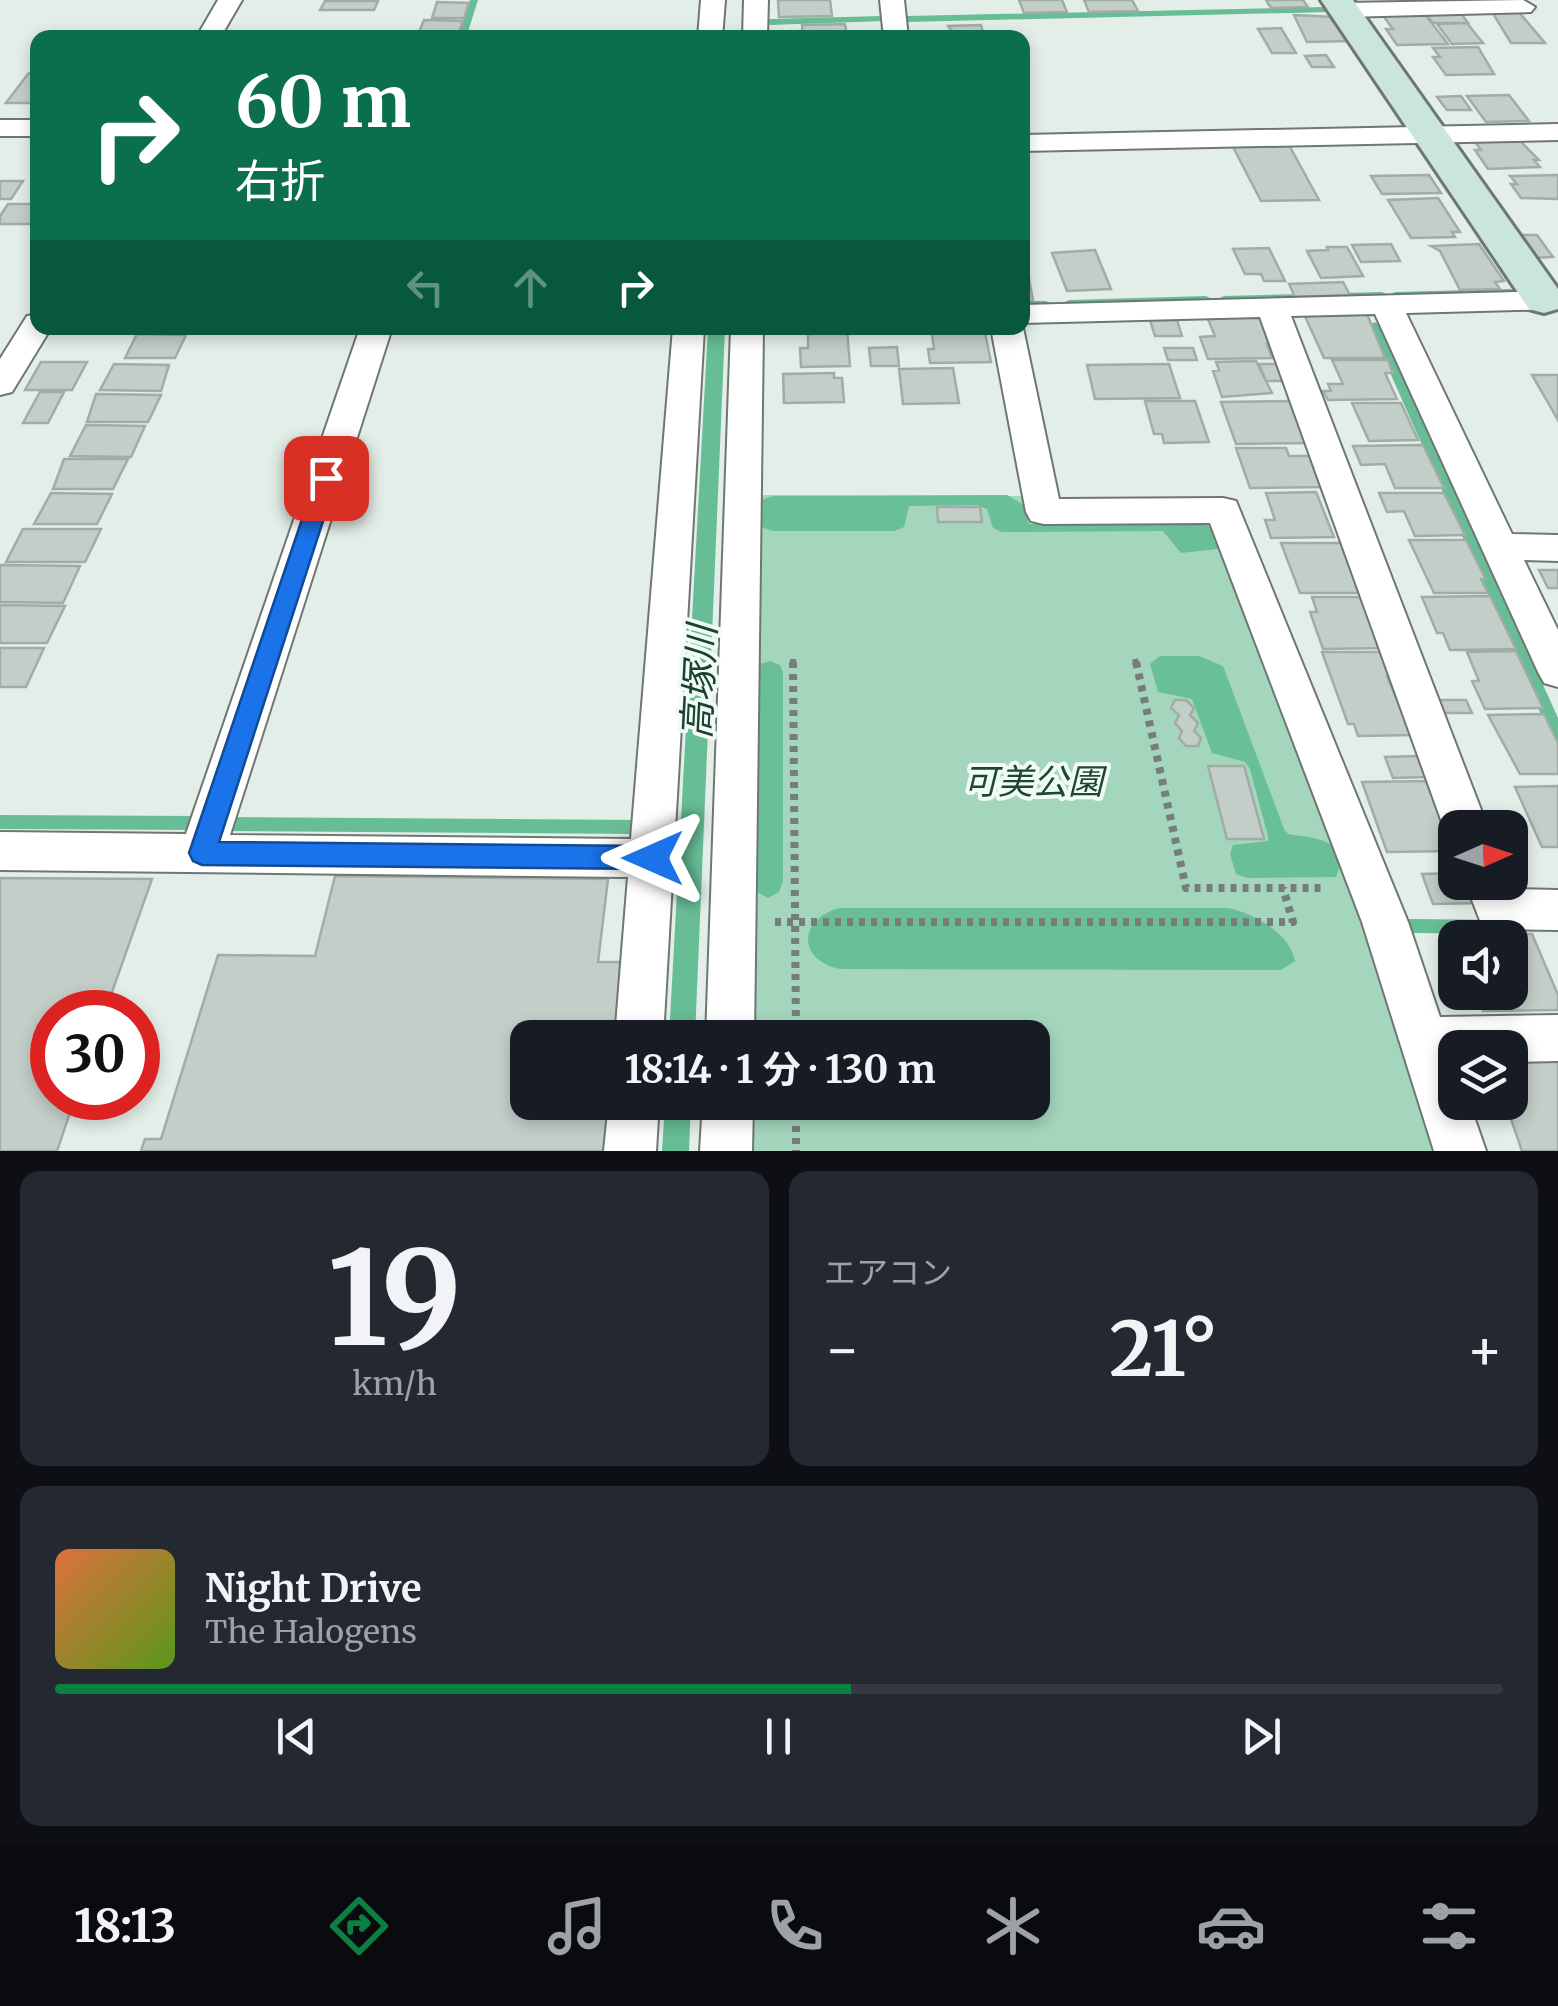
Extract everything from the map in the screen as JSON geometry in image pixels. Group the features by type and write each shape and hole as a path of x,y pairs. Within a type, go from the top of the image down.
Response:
{"street":[{"path":"213,30 230,0"},
{"path":"711,30 713,0"},
{"path":"755,30 756,0"},
{"path":"892,0 895,30"},
{"path":"1341,5 1524,6"},
{"path":"1341,5 1551,300"},
{"path":"0,128 30,128"},
{"path":"1030,143 1558,132"},
{"path":"1030,314 1551,300"},
{"path":"1386,304 1558,672"},
{"path":"1272,308 1459,810"},
{"path":"0,386 30,335"},
{"path":"202,853 374,335"},
{"path":"640,1020 688,335"},
{"path":"730,1020 746,335"},
{"path":"1007,335 1044,512 1223,510 1372,888 1460,1151"},
{"path":"1500,547 1558,548"},
{"path":"0,852 653,858"},
{"path":"1494,900 1497,909 1558,910"},
{"path":"1423,1040 1558,1038"},
{"path":"630,1151 633,1120"},
{"path":"726,1151 727,1120"}],"path":[{"path":"793,658 796,1020"},
{"path":"1135,659 1186,888 1372,888"},
{"path":"733,922 1293,922 1283,888"},
{"path":"796,1120 796,1151"}],"green space":[{"name":"可美公園","path":"759,495 1022,496 1027,521 1033,525 1209,523 1361,923 1433,1151 749,1151 750,1120 1050,1120 1050,1020 751,1020"}],"shaded area":[{"path":"1007,495 1024,505 1029,524 1202,523 1211,528 1218,549 1181,553 1163,531 1002,532 993,528 987,509 977,505 909,506 904,527 894,531 773,531 761,527 761,500 773,496"},
{"path":"1160,656 1199,656 1223,666 1284,829 1288,834 1318,839 1334,847 1339,864 1336,877 1247,878 1236,874 1230,854 1233,845 1268,841 1250,769 1245,762 1212,753 1192,699 1158,692 1150,664"},
{"path":"770,661 780,665 783,672 783,880 779,892 768,898 757,892 754,881 757,671 760,664"},
{"path":"840,908 1228,908 1248,914 1278,933 1295,961 1281,970 840,969 816,957 808,939 817,920"}],"water":[{"name":"高塚川","path":"708,335 725,335 696,1020 670,1020"},
{"path":"664,1120 690,1120 689,1151 662,1151"}],"building":[{"path":"778,0 830,0 832,16 779,17"},
{"path":"1019,0 1062,0 1067,12 1024,13"},
{"path":"1084,0 1132,0 1138,11 1089,12"},
{"path":"1266,0 1303,0 1308,7 1271,8"},
{"path":"325,1 378,1 374,10 320,10"},
{"path":"437,2 469,3 464,18 432,18"},
{"path":"1518,11 1545,43 1511,43 1492,12"},
{"path":"1423,12 1448,44 1397,45 1386,29 1393,29 1381,13"},
{"path":"1460,12 1468,23 1433,23 1425,13"},
{"path":"1294,15 1334,17 1350,41 1307,42"},
{"path":"424,20 463,21 460,30 420,30"},
{"path":"1467,23 1483,43 1452,44 1437,24"},
{"path":"845,24 846,30 802,30 802,25"},
{"path":"981,25 983,30 951,30 948,26"},
{"path":"1281,28 1296,53 1272,53 1258,29"},
{"path":"1478,47 1494,74 1446,75 1433,57 1440,57 1433,48"},
{"path":"1326,55 1334,67 1312,67 1305,56"},
{"path":"28,74 30,103 6,103"},
{"path":"1509,95 1529,121 1486,122 1467,96"},
{"path":"1461,96 1471,110 1447,110 1437,97"},
{"path":"1517,138 1539,160 1534,160 1540,167 1488,169 1475,150 1481,150 1473,139"},
{"path":"1289,145 1319,200 1261,201 1233,147"},
{"path":"1429,175 1441,193 1382,194 1371,176"},
{"path":"1558,175 1558,199 1521,198 1510,176"},
{"path":"0,181 23,181 11,199 0,199"},
{"path":"1438,198 1460,232 1452,232 1455,237 1411,238 1388,200"},
{"path":"8,204 30,204 30,224 0,224"},
{"path":"1519,235 1537,235 1553,257 1535,258"},
{"path":"1391,244 1400,261 1361,262 1352,245"},
{"path":"1479,244 1504,281 1495,282 1500,289 1460,290 1440,251 1431,246"},
{"path":"1327,247 1347,247 1363,276 1321,278 1307,251 1328,250"},
{"path":"1269,248 1285,281 1264,281 1261,274 1245,274 1233,249"},
{"path":"1095,250 1111,289 1067,291 1052,253"},
{"path":"1343,282 1350,295 1295,297 1289,284"},
{"path":"1304,314 1367,314 1385,358 1324,358"},
{"path":"1258,316 1266,320 1277,344 1267,344 1272,358 1208,359 1200,337 1215,336 1207,317"},
{"path":"1150,320 1177,320 1182,336 1155,336"},
{"path":"136,335 186,335 175,358 125,358"},
{"path":"808,335 847,335 850,366 801,367 800,348 808,348"},
{"path":"932,335 985,335 991,362 930,363 928,349 934,349"},
{"path":"897,347 899,366 871,366 869,348"},
{"path":"1164,348 1193,348 1197,360 1168,360"},
{"path":"1332,360 1388,360 1393,373 1385,373 1397,399 1328,400 1323,391 1331,391 1328,384 1343,384"},
{"path":"1256,361 1272,393 1222,397 1213,371 1219,370 1216,362"},
{"path":"41,362 87,362 72,390 25,390"},
{"path":"114,364 169,365 161,391 100,390"},
{"path":"1169,364 1180,398 1095,399 1087,365"},
{"path":"1259,364 1281,364 1289,381 1266,381"},
{"path":"953,368 959,403 903,404 899,369"},
{"path":"834,373 834,378 842,378 844,402 784,403 783,374"},
{"path":"1532,375 1558,375 1558,420"},
{"path":"40,392 64,392 48,423 23,423"},
{"path":"96,394 161,395 148,422 87,422"},
{"path":"1145,401 1195,401 1209,442 1164,443 1162,434 1154,434"},
{"path":"1298,401 1310,443 1236,444 1221,402"},
{"path":"1352,403 1401,403 1418,440 1369,441"},
{"path":"86,425 145,426 131,457 70,456"},
{"path":"1423,445 1444,488 1395,488 1385,464 1361,465 1353,446"},
{"path":"1236,448 1286,448 1289,456 1313,456 1326,487 1250,488"},
{"path":"64,459 128,459 113,489 53,489"},
{"path":"1316,492 1334,537 1271,538 1265,520 1275,520 1266,493"},
{"path":"51,493 112,494 97,524 34,524"},
{"path":"1379,493 1444,493 1465,535 1415,536 1404,511 1387,512"},
{"path":"937,507 980,507 982,522 938,522"},
{"path":"23,529 101,529 85,562 6,562"},
{"path":"1409,540 1466,540 1488,593 1434,593"},
{"path":"1281,543 1341,543 1362,593 1300,593"},
{"path":"0,565 80,566 63,603 0,602"},
{"path":"1539,570 1558,570 1558,588 1548,588"},
{"path":"1490,596 1516,649 1450,650 1443,633 1437,633 1422,597"},
{"path":"1312,597 1364,597 1384,648 1323,649 1310,612 1317,612"},
{"path":"0,605 65,606 47,643 0,643"},
{"path":"0,648 44,648 26,687 0,687"},
{"path":"1516,651 1543,708 1485,709 1472,681 1479,681 1467,652"},
{"path":"1322,652 1384,652 1395,676 1387,676 1397,700 1407,701 1413,735 1358,736 1354,724 1348,724"},
{"path":"1175,700 1186,700 1194,708 1190,715 1198,723 1194,731 1201,738 1198,746 1186,746 1179,738 1182,731 1175,723 1179,715 1171,708"},
{"path":"1434,700 1466,700 1472,713 1439,713"},
{"path":"1544,714 1558,743 1558,774 1520,774 1488,715"},
{"path":"1419,756 1427,777 1393,778 1385,757"},
{"path":"1208,766 1244,766 1264,839 1227,839"},
{"path":"1430,781 1440,810 1438,851 1387,852 1362,782"},
{"path":"1558,786 1558,847 1542,847 1515,787"},
{"path":"1422,874 1438,874 1438,900 1482,903 1433,904"},
{"path":"335,876 608,879 598,962 622,962 617,1020 510,1020 510,1120 608,1120 605,1151 141,1151 145,1139 161,1139 218,955 315,956"},
{"path":"0,878 152,879 113,990 30,990 30,1120 68,1120 57,1151 0,1151"},
{"path":"1528,934 1532,934 1558,995 1558,1010 1483,1011 1528,1010"},
{"path":"1558,1056 1558,1151 1522,1151 1511,1120 1528,1120 1528,1057"}],"waterway":[{"path":"464,30 474,0"},
{"path":"907,19 1325,10"},
{"path":"770,22 882,19"},
{"path":"1395,295 1510,292"},
{"path":"1224,299 1381,295"},
{"path":"1069,303 1206,299"},
{"path":"1030,304 1046,304"},
{"path":"1375,325 1558,735"},
{"path":"0,822 197,823"},
{"path":"227,824 639,827"},
{"path":"1410,926 1438,926"}],"route":[{"path":"326,478 202,853 653,858"}]}
